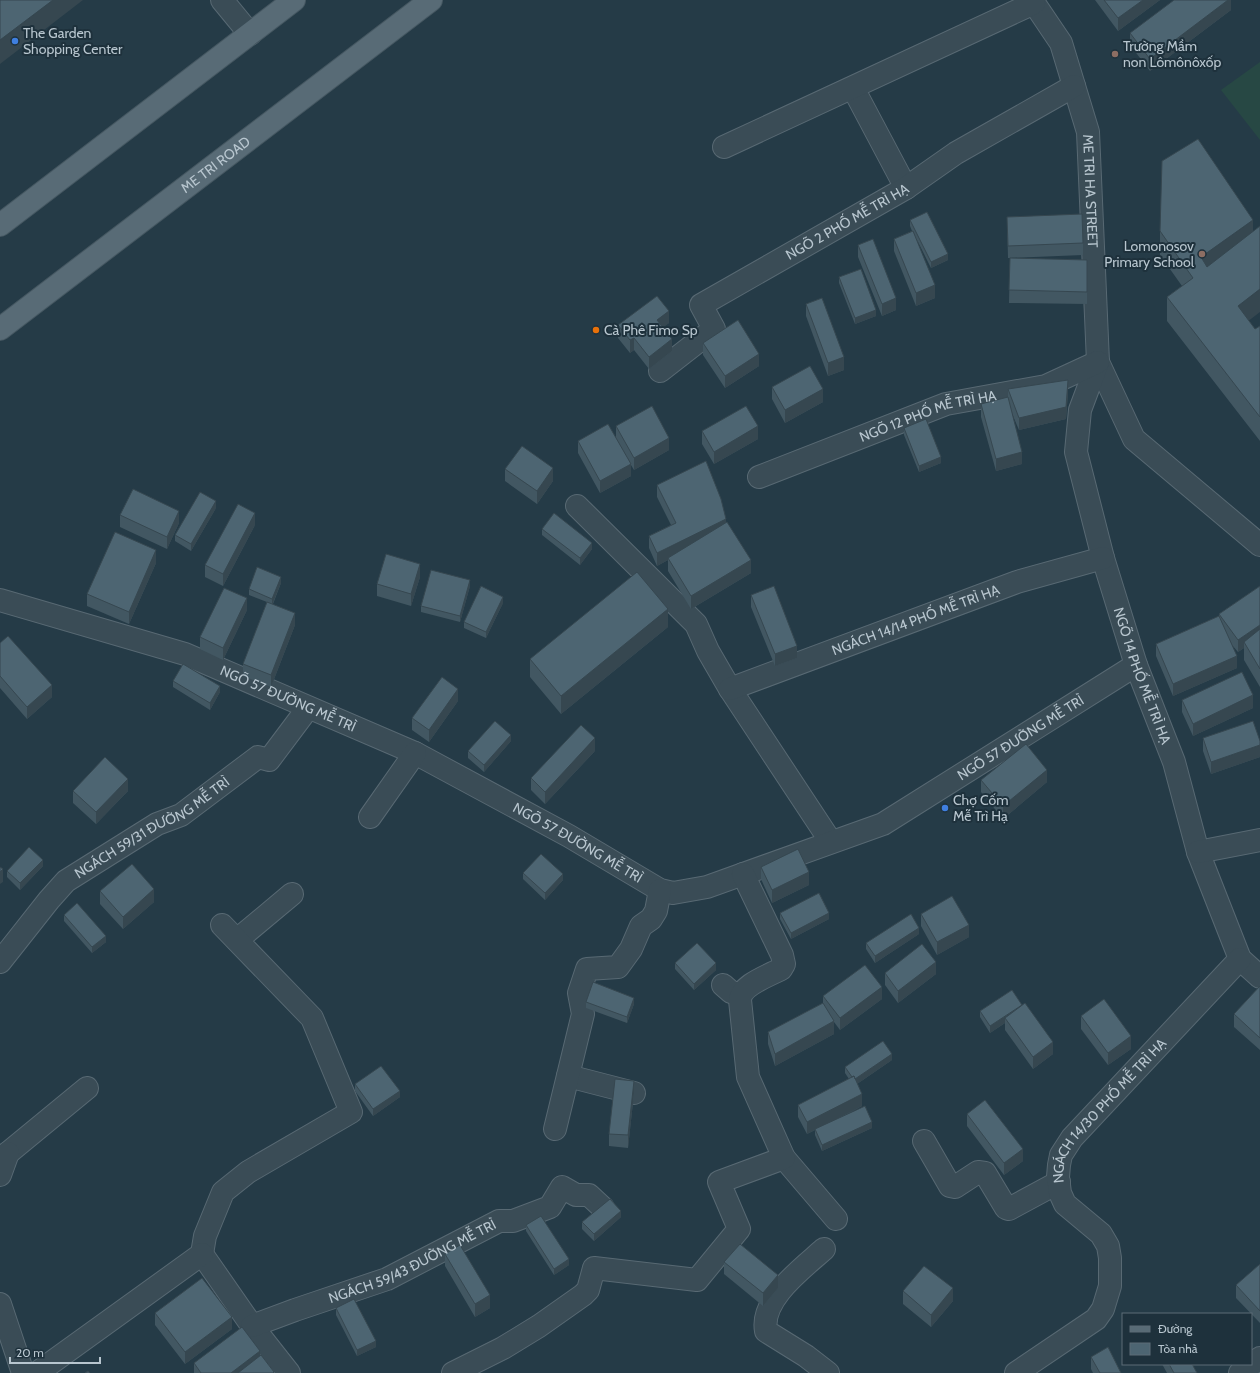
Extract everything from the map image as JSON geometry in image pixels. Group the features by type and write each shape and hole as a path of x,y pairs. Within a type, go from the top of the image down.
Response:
{"main road":[{"path":"0,225 294,0"},
{"name":"ME TRI ROAD","path":"0,329 431,0"}],"street":[{"path":"222,0 250,34"},
{"path":"724,147 853,88 1033,2"},
{"name":"ME TRI HA STREET","path":"1033,2 1061,43 1088,132 1098,362 1134,438 1260,545"},
{"name":"NGÕ 2 PHỐ MỄ TRÌ HẠ","path":"660,371 714,329 701,304 906,188 956,153 1074,86"},
{"path":"853,88 906,188"},
{"name":"NGÕ 12 PHỐ MỄ TRÌ HẠ","path":"759,477 946,404 1046,386 1098,362"},
{"name":"NGÕ 14 PHỐ MỄ TRÌ HẠ","path":"1098,362 1080,410 1076,452 1103,558 1136,665 1174,762 1198,852 1240,959 1260,977"},
{"path":"577,506 696,624 708,651 730,689 831,842"},
{"name":"NGÁCH 14/14 PHỐ MỄ TRÌ HẠ","path":"730,689 1017,582 1103,558"},
{"name":"NGÕ 57 ĐƯỜNG MỄ TRÌ","path":"0,600 185,654 416,753 569,836 660,890 673,893 707,887 883,824 1136,665"},
{"name":"NGÁCH 59/31 ĐƯỜNG MỄ TRÌ","path":"0,962 66,881 157,824 181,815 258,757 269,760 308,708"},
{"path":"370,817 416,753"},
{"path":"1198,852 1260,840"},
{"path":"743,874 782,955 784,964 781,969 745,989 731,990 748,1077 784,1158 836,1219"},
{"path":"555,1129 583,1014 579,993 587,969 618,967 631,949 642,926 651,919 656,911 660,890"},
{"path":"237,940 292,894"},
{"path":"222,925 312,1018 351,1112 248,1172 224,1192 205,1236 202,1254 252,1326 289,1373"},
{"name":"NGÁCH 14/30 PHỐ MỄ TRÌ HẠ","path":"1016,1373 1096,1318 1103,1309 1110,1286 1108,1246 1101,1234 1065,1204 1059,1182 1059,1165 1061,1155 1072,1138 1240,959"},
{"path":"568,1076 634,1093"},
{"path":"0,1175 4,1151 87,1088"},
{"path":"924,1141 950,1186 955,1187 982,1171 985,1173 1009,1209 1059,1182"},
{"path":"453,1373 503,1348 539,1326 583,1295 588,1290 594,1268 697,1280 739,1229 719,1182 784,1158"},
{"name":"NGÁCH 59/43 ĐƯỜNG MỄ TRÌ","path":"252,1326 387,1279 499,1221 513,1221 550,1207 562,1188 576,1195 589,1195 603,1208"},
{"path":"824,1249 789,1280 770,1305 765,1321 766,1331 806,1356 828,1373"},
{"path":"37,1373 202,1254"},
{"path":"0,1304 23,1373"},
{"path":"1240,1373 1251,1365"}],"green space":[{"path":"1260,62 1260,140 1221,90"}],"building":[{"path":"0,0 53,0 0,40"},
{"path":"1104,0 1143,0 1118,18"},
{"path":"1174,0 1228,0 1150,59 1130,33"},
{"path":"1198,139 1253,220 1201,257 1207,267 1260,226 1260,289 1238,306 1255,329 1260,326 1260,417 1167,297 1193,278 1160,231 1162,161"},
{"path":"927,212 948,254 931,262 910,220"},
{"path":"1082,214 1083,243 1008,246 1007,217"},
{"path":"913,231 935,285 916,293 894,239"},
{"path":"873,239 896,298 882,304 858,245"},
{"path":"1010,258 1087,260 1087,292 1009,290"},
{"path":"861,269 876,310 855,318 839,277"},
{"path":"657,296 669,311 657,320 672,339 649,357 634,338 630,340 618,325"},
{"path":"822,298 844,357 828,363 806,304"},
{"path":"738,320 759,354 725,376 703,343"},
{"path":"810,366 823,389 785,410 772,387"},
{"path":"1068,380 1066,407 1019,418 1008,389"},
{"path":"1008,397 1022,452 996,459 981,404"},
{"path":"652,406 669,438 634,458 616,426"},
{"path":"746,406 758,426 714,452 702,431"},
{"path":"926,419 941,457 919,466 904,428"},
{"path":"608,424 631,464 600,481 578,441"},
{"path":"522,446 553,468 537,491 505,469"},
{"path":"706,461 721,499 726,519 657,553 649,536 676,523 657,485"},
{"path":"133,489 179,511 167,537 120,515"},
{"path":"200,492 216,501 191,544 175,535"},
{"path":"238,504 255,513 223,574 205,565"},
{"path":"554,513 592,543 580,558 542,529"},
{"path":"727,522 751,560 691,596 668,558"},
{"path":"115,532 156,550 129,612 87,594"},
{"path":"386,554 420,564 411,594 377,584"},
{"path":"257,567 281,577 272,599 249,589"},
{"path":"431,570 470,580 460,616 421,606"},
{"path":"637,572 668,609 561,696 530,659"},
{"path":"481,586 503,597 486,632 464,622"},
{"path":"774,586 797,646 775,654 751,595"},
{"path":"1260,586 1260,625 1238,640 1219,614"},
{"path":"224,588 247,598 223,648 200,637"},
{"path":"267,602 295,613 271,675 243,664"},
{"path":"1219,616 1237,656 1173,684 1156,644"},
{"path":"1260,629 1260,669 1244,642"},
{"path":"8,636 52,685 27,707 0,676 0,643"},
{"path":"183,664 220,686 210,703 173,681"},
{"path":"1242,672 1253,695 1193,724 1182,700"},
{"path":"442,677 458,689 429,730 412,718"},
{"path":"495,721 511,735 484,765 468,751"},
{"path":"1253,721 1260,745 1211,762 1203,738"},
{"path":"581,725 595,738 545,792 531,778"},
{"path":"1026,744 1047,770 1003,806 981,780"},
{"path":"105,757 128,779 96,812 73,791"},
{"path":"29,847 43,860 20,883 7,871"},
{"path":"798,849 809,872 772,890 761,867"},
{"path":"541,854 563,874 545,893 523,873"},
{"path":"132,864 154,889 123,917 100,891"},
{"path":"819,893 829,913 791,933 780,913"},
{"path":"952,896 969,925 937,942 921,914"},
{"path":"77,903 106,936 92,947 64,915"},
{"path":"911,914 919,928 875,956 866,943"},
{"path":"697,943 716,963 694,984 675,963"},
{"path":"922,944 936,962 898,991 885,973"},
{"path":"865,965 882,987 840,1018 823,996"},
{"path":"593,982 634,998 627,1017 586,1002"},
{"path":"1260,986 1260,1038 1234,1014"},
{"path":"1012,990 1022,1005 990,1026 980,1011"},
{"path":"1104,999 1131,1036 1108,1053 1081,1016"},
{"path":"823,1003 834,1021 775,1054 768,1032"},
{"path":"1025,1003 1053,1042 1033,1057 1005,1018"},
{"path":"883,1041 892,1054 855,1079 854,1076 852,1077 845,1067"},
{"path":"381,1066 400,1091 373,1109 355,1084"},
{"path":"854,1076 862,1094 807,1122 798,1105"},
{"path":"615,1079 634,1081 628,1135 609,1134"},
{"path":"985,1100 1023,1149 1004,1163 967,1114"},
{"path":"865,1106 872,1122 822,1145 815,1129"},
{"path":"610,1199 621,1211 594,1234 582,1222"},
{"path":"541,1216 569,1259 554,1269 526,1225"},
{"path":"740,1244 778,1275 763,1293 724,1262"},
{"path":"460,1245 490,1295 475,1304 445,1254"},
{"path":"1260,1264 1260,1311 1236,1285"},
{"path":"924,1266 953,1288 931,1315 903,1291"},
{"path":"202,1278 232,1317 185,1352 155,1313"},
{"path":"354,1299 376,1341 357,1350 336,1308"},
{"path":"242,1327 260,1351 231,1373 201,1373 194,1363"},
{"path":"1108,1347 1121,1373 1100,1373 1091,1357"},
{"path":"261,1355 274,1372 273,1373 238,1373"},
{"path":"1170,1365 1193,1365 1197,1373 1174,1373"}],"place":[{"name":"The Garden Shopping Center","path":"15,41"},
{"name":"Trường Mầm non Lômônôxốp","path":"1115,54"},
{"name":"Lomonosov Primary School","path":"1202,254"},
{"name":"Cà Phê Fimo Sp","path":"596,330"},
{"name":"Chợ Cốm Mễ Trì Hạ","path":"945,808"}]}
